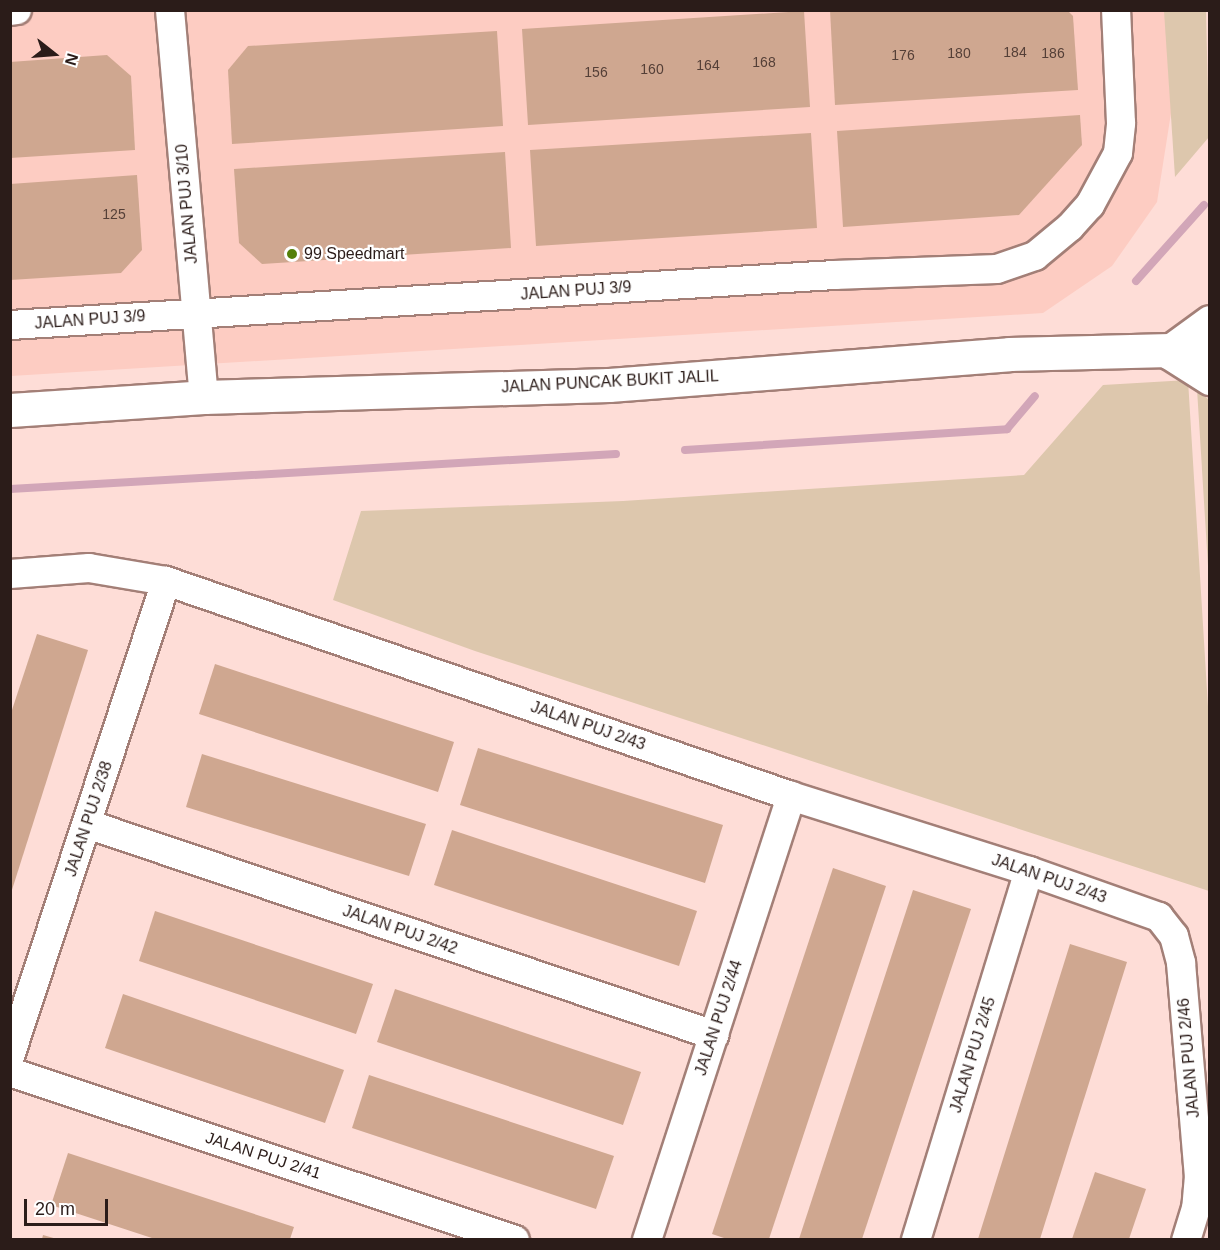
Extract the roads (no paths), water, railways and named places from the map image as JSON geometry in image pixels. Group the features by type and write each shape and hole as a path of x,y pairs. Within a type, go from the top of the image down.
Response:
{"street":[{"path":"10,11 17,10"},
{"name":"JALAN PUJ 3/10","path":"170,10 204,398"},
{"name":"JALAN PUJ 3/9","path":"10,326 834,275 997,269 1035,256 1070,227 1089,206 1118,153 1120,123 1116,10"},
{"path":"1209,322 1169,352 1209,378"},
{"name":"JALAN PUNCAK BUKIT JALIL","path":"10,410 204,398 609,385 1009,354 1169,352 1209,349"},
{"name":"JALAN PUJ 2/43","path":"10,574 89,568 166,581 791,796 1029,871 1159,917"},
{"name":"JALAN PUJ 2/38","path":"10,1056 166,581"},
{"name":"JALAN PUJ 2/44","path":"656,1237 714,1035 791,796"},
{"name":"JALAN PUJ 2/42","path":"87,824 714,1035"},
{"name":"JALAN PUJ 2/45","path":"916,1239 1029,871"},
{"name":"JALAN PUJ 2/46","path":"1159,917 1174,936 1181,963 1185,1010 1199,1191 1186,1239"},
{"name":"JALAN PUJ 2/41","path":"10,1072 515,1239"}],"waterway":[{"path":"1136,281 1204,205"},
{"path":"685,450 1007,429 1035,396"},
{"path":"10,489 616,454"}],"place":[{"name":"99 Speedmart","path":"292,254"}]}
